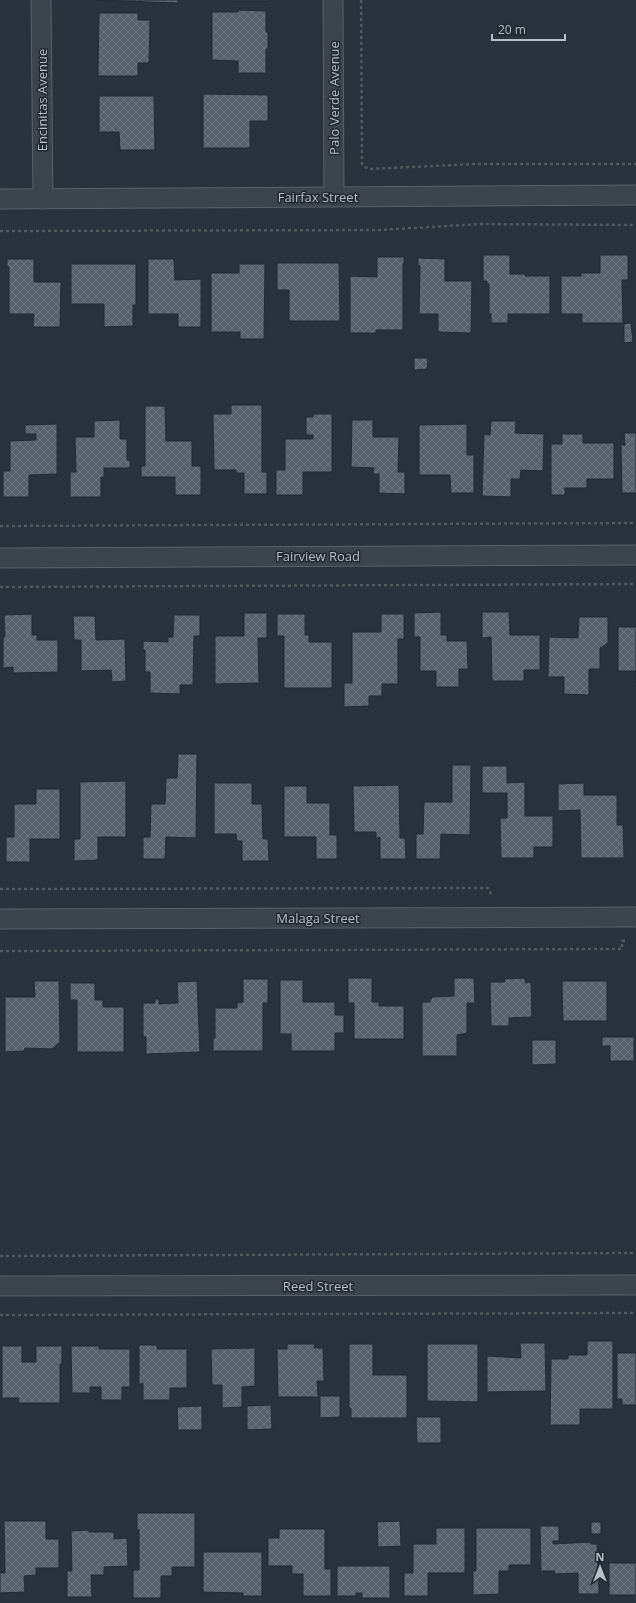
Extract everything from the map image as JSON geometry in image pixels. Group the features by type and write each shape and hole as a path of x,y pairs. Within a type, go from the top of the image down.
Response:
{"street":[{"name":"Encinitas Avenue","path":"41,0 43,199"},
{"name":"Palo Verde Avenue","path":"333,0 334,197"},
{"name":"Fairfax Street","path":"0,199 636,195"},
{"name":"Fairview Road","path":"0,558 636,555"},
{"name":"Malaga Street","path":"0,919 636,917"},
{"name":"Reed Street","path":"0,1286 636,1285"}],"path":[{"path":"361,0 362,164 368,169 476,164 636,164"},
{"path":"0,231 371,230 480,224 636,225"},
{"path":"0,526 636,523"},
{"path":"0,587 636,584"},
{"path":"0,889 488,888 492,896"},
{"path":"0,951 622,949 622,941 629,941"},
{"path":"0,1256 636,1253"},
{"path":"0,1315 636,1312"}],"building":[{"path":"95,0 178,0 178,3"},
{"path":"270,0 270,1 231,1"},
{"path":"238,10 266,11 268,49 266,49 266,73 238,73 238,61 212,60 212,12 238,12"},
{"path":"99,13 138,13 138,20 150,20 149,63 138,63 138,76 98,76"},
{"path":"203,94 268,95 268,121 250,121 250,148 203,148"},
{"path":"99,96 154,96 155,150 120,150 119,132 99,132"},
{"path":"483,255 510,255 510,274 525,274 525,276 550,276 550,314 508,314 508,323 491,323 491,314 489,314 489,284 487,284 487,281 483,281"},
{"path":"600,255 628,255 628,280 622,280 623,323 582,323 582,314 561,314 561,276 581,276 581,273 600,273"},
{"path":"377,257 404,257 403,330 376,330 376,333 350,333 350,276 377,277"},
{"path":"418,258 445,259 445,281 472,281 471,333 438,332 438,314 419,314 420,266 418,266"},
{"path":"7,259 34,259 34,282 61,282 60,327 33,327 34,314 9,314 9,267 7,267"},
{"path":"148,259 174,259 175,280 201,279 201,327 178,327 178,314 148,314"},
{"path":"277,263 339,263 340,321 289,321 289,290 277,290"},
{"path":"71,264 136,264 136,305 133,305 133,326 104,327 104,304 71,304"},
{"path":"239,264 265,264 264,339 240,339 240,332 211,332 211,273 239,273"},
{"path":"631,323 633,342 624,343 624,324"},
{"path":"414,358 428,358 427,369 414,370"},
{"path":"231,405 262,405 262,472 267,472 267,494 244,494 244,473 236,473 236,470 214,470 213,414 231,414"},
{"path":"145,406 165,406 166,441 192,441 192,466 201,466 201,495 175,495 175,477 141,477 141,466 145,466"},
{"path":"313,414 332,414 332,472 303,472 303,495 276,495 276,470 285,470 285,439 313,439 313,435 306,435 306,417 313,417"},
{"path":"120,420 120,439 127,439 127,460 130,460 130,468 104,468 104,477 101,477 101,497 70,497 70,472 76,472 75,437 94,437 94,421"},
{"path":"352,420 373,420 373,437 399,437 398,472 405,472 405,494 379,493 379,474 373,474 374,468 351,467"},
{"path":"491,421 516,421 515,433 544,434 543,471 521,470 520,479 511,479 511,497 482,496 484,434 490,435"},
{"path":"57,424 57,474 29,475 29,497 3,497 3,471 10,471 10,441 36,440 36,434 25,434 25,425"},
{"path":"467,424 467,455 474,455 474,493 451,493 450,475 419,475 419,425"},
{"path":"624,433 636,433 636,493 622,493 621,445 625,445"},
{"path":"562,434 583,434 583,443 614,443 614,479 587,479 587,488 565,488 565,495 551,495 551,444 562,444"},
{"path":"441,612 441,635 447,635 447,641 467,641 468,669 459,669 459,687 436,687 436,671 420,671 420,637 414,637 414,613"},
{"path":"482,612 509,612 510,635 540,635 540,670 524,670 524,681 492,681 491,637 482,638"},
{"path":"244,613 267,613 267,638 258,638 259,683 215,684 215,636 244,636"},
{"path":"32,614 32,635 37,635 37,640 58,640 58,672 13,673 13,667 3,668 3,638 5,636 4,615"},
{"path":"277,614 305,614 305,635 309,635 309,642 332,642 332,688 284,688 284,636 277,636"},
{"path":"381,614 404,614 404,639 398,639 398,684 382,684 382,696 369,696 369,706 344,707 344,683 352,683 352,632 381,632"},
{"path":"174,615 200,615 200,636 194,636 193,685 180,685 180,694 150,693 150,672 145,672 145,650 143,650 143,641 168,642 168,637 173,637"},
{"path":"73,616 95,616 96,640 125,639 126,681 112,682 111,670 81,671 81,640 74,640"},
{"path":"579,617 608,617 608,643 600,648 600,669 589,669 589,695 564,694 564,677 548,677 549,637 578,638"},
{"path":"618,627 636,627 636,671 618,671"},
{"path":"178,754 197,754 196,838 166,837 165,859 143,859 143,837 150,837 151,804 165,804 166,778 177,778"},
{"path":"452,765 471,765 470,835 441,834 440,859 416,859 416,834 423,834 424,802 452,802"},
{"path":"482,766 507,766 507,783 525,782 525,816 553,816 553,847 534,847 534,858 501,858 500,818 507,818 507,793 482,793"},
{"path":"126,781 126,837 98,837 98,860 74,861 74,839 80,839 80,782"},
{"path":"214,783 252,783 252,804 262,804 263,839 268,839 269,861 242,861 242,841 237,841 236,834 214,834"},
{"path":"584,783 584,795 617,795 617,825 623,825 624,858 581,858 580,810 558,811 558,784"},
{"path":"399,785 400,838 405,838 406,859 380,859 380,837 376,839 376,832 354,832 353,786"},
{"path":"284,786 307,786 307,803 330,803 330,835 337,835 337,859 316,859 316,837 284,837"},
{"path":"36,789 60,789 60,839 30,839 30,862 6,862 6,837 14,837 14,804 36,804"},
{"path":"348,978 372,978 372,1002 379,1002 379,1006 404,1006 404,1039 354,1039 354,1003 348,1003"},
{"path":"454,978 474,978 475,1003 467,1003 467,1033 457,1035 457,1056 422,1056 422,1002 430,1002 432,997 454,996"},
{"path":"524,978 526,983 531,982 532,1017 509,1018 509,1026 491,1026 490,982 505,982 504,979"},
{"path":"243,979 268,979 268,1003 263,1003 263,1051 213,1051 213,1038 215,1038 215,1008 237,1008 237,1003 243,1002"},
{"path":"280,980 303,980 303,1002 335,1002 335,1015 344,1015 344,1033 335,1033 335,1051 291,1051 291,1034 280,1034"},
{"path":"34,981 59,981 60,1042 52,1049 25,1048 24,1051 5,1052 5,997 35,997"},
{"path":"197,981 200,1052 146,1054 146,1037 143,1036 143,1003 155,1003 155,999 159,999 159,1004 178,1003 177,982"},
{"path":"562,981 607,981 607,1021 563,1021"},
{"path":"70,983 95,983 95,1000 103,1000 103,1007 124,1007 124,1052 77,1052 77,1000 70,1000"},
{"path":"602,1037 634,1037 634,1061 610,1061 610,1046 602,1046"},
{"path":"532,1040 556,1040 556,1064 532,1065"},
{"path":"587,1341 613,1341 613,1409 580,1409 580,1425 550,1425 551,1359 568,1359 568,1355 587,1355"},
{"path":"520,1343 545,1343 546,1391 487,1392 487,1356 521,1358"},
{"path":"287,1344 315,1344 314,1348 323,1348 324,1381 317,1381 318,1396 340,1396 340,1417 320,1418 320,1397 278,1397 277,1349 287,1349"},
{"path":"349,1344 373,1344 373,1375 407,1375 407,1418 351,1418 351,1408 349,1408"},
{"path":"427,1344 478,1344 478,1402 427,1401"},
{"path":"139,1345 157,1345 157,1349 187,1349 187,1388 170,1388 170,1400 143,1400 143,1383 139,1385"},
{"path":"2,1346 22,1346 22,1362 36,1362 36,1346 62,1346 62,1364 60,1364 60,1403 18,1403 19,1398 2,1398"},
{"path":"71,1346 99,1346 99,1349 130,1349 130,1387 122,1387 122,1400 101,1400 101,1387 90,1387 90,1393 72,1393"},
{"path":"255,1348 255,1386 242,1387 242,1407 222,1408 222,1385 212,1385 211,1349"},
{"path":"617,1353 636,1353 636,1405 622,1405 622,1399 617,1399"},
{"path":"271,1405 272,1429 247,1430 247,1406"},
{"path":"202,1406 202,1430 178,1430 177,1407"},
{"path":"416,1417 441,1417 441,1443 417,1443"},
{"path":"137,1513 195,1513 195,1567 172,1567 172,1576 161,1576 161,1598 133,1598 133,1570 139,1570 139,1530 137,1530"},
{"path":"4,1521 46,1521 46,1539 59,1539 59,1568 36,1568 36,1575 24,1576 25,1592 0,1593 0,1573 5,1573"},
{"path":"400,1521 401,1546 378,1547 377,1522"},
{"path":"591,1522 601,1522 601,1534 591,1534"},
{"path":"540,1526 559,1526 559,1541 553,1541 553,1544 591,1542 591,1544 597,1544 599,1594 578,1594 578,1573 555,1574 555,1571 541,1571"},
{"path":"436,1528 465,1528 465,1573 428,1573 428,1596 404,1596 404,1573 413,1573 413,1544 436,1544"},
{"path":"476,1528 531,1528 531,1565 509,1565 509,1571 499,1571 499,1594 473,1595 473,1571 476,1571"},
{"path":"279,1529 325,1529 325,1569 331,1569 331,1596 303,1596 303,1574 292,1574 292,1566 268,1566 268,1538 279,1538"},
{"path":"89,1530 89,1532 114,1532 114,1539 127,1538 128,1566 104,1567 104,1575 91,1575 92,1597 67,1597 67,1571 72,1571 71,1531"},
{"path":"203,1552 262,1552 262,1596 243,1596 243,1593 203,1592"},
{"path":"609,1563 636,1563 636,1595 609,1595"},
{"path":"337,1566 390,1566 390,1598 362,1598 362,1593 356,1593 356,1596 337,1596"}]}
